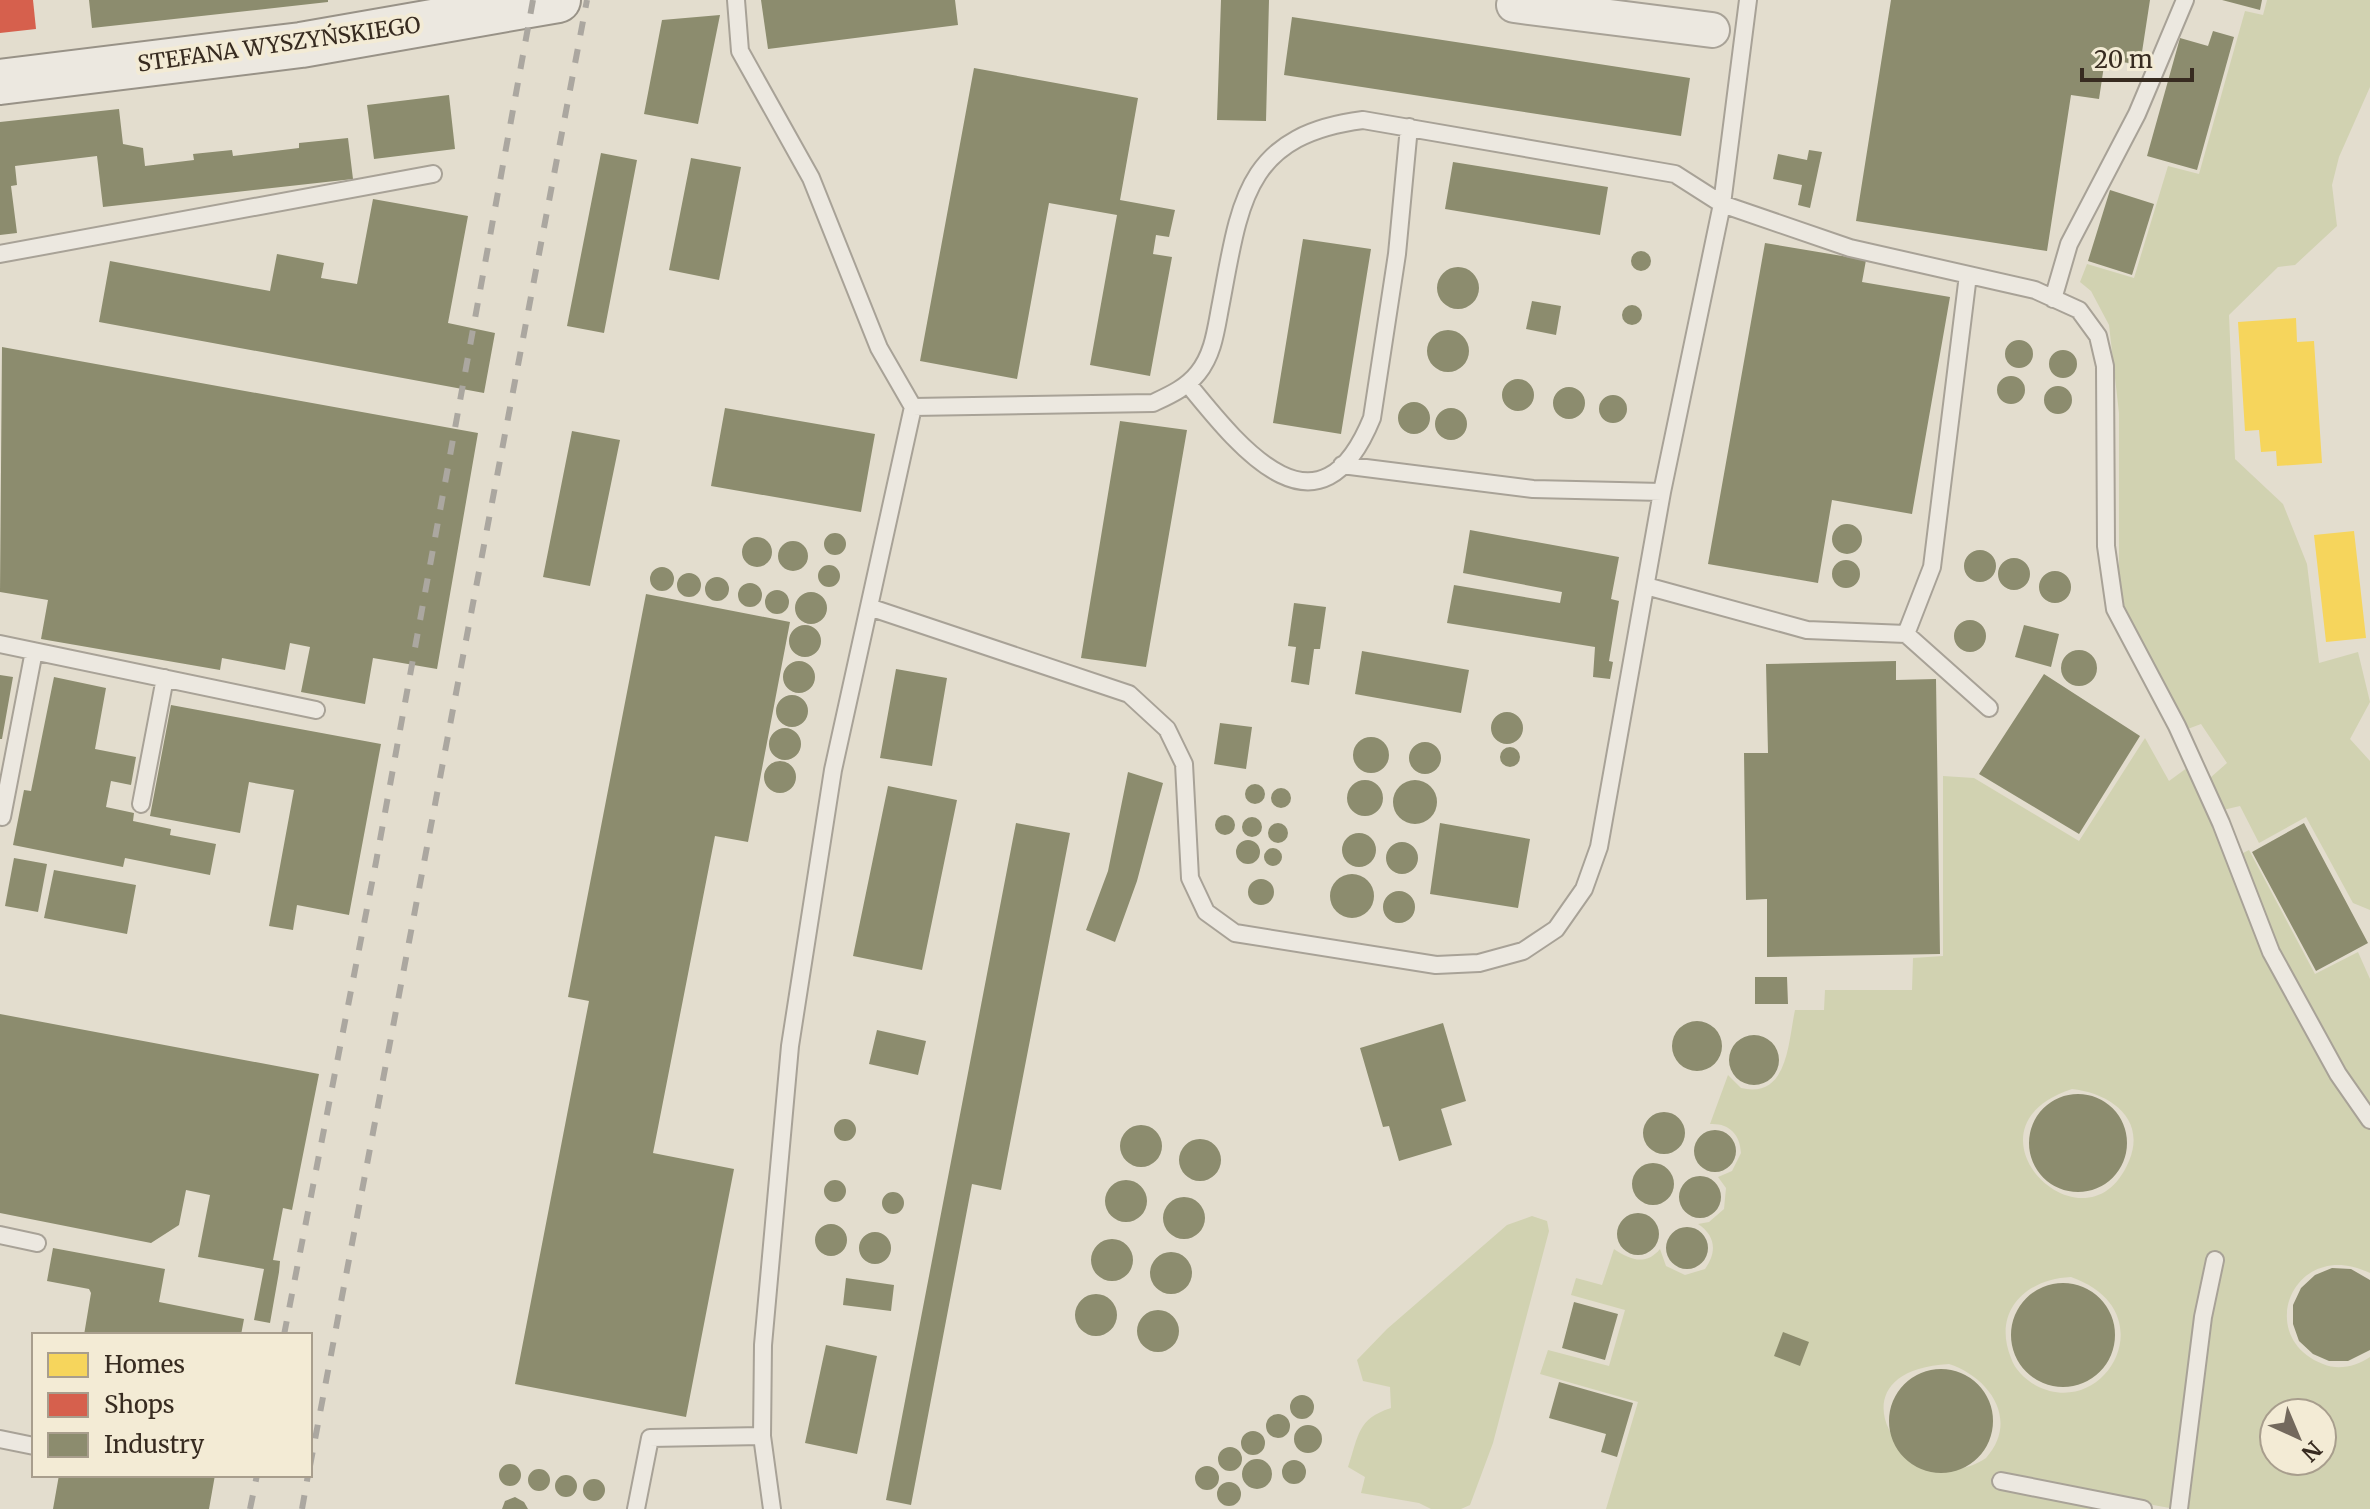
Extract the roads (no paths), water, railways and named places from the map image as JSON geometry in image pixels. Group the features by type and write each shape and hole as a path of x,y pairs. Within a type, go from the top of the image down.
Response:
{"street":[{"name":"STEFANA WYSZYŃSKIEGO","path":"0,82 301,45 558,0"},
{"path":"1514,5 1727,32"}],"lane":[{"path":"736,0 740,51 811,178 879,348 913,407 833,770 790,1046 763,1345 762,1436 772,1509"},
{"path":"869,607 1129,694 1167,729 1184,764 1190,878 1206,912 1235,933 1436,965 1479,963 1523,951 1556,929 1584,889 1599,847 1662,492 1722,204 1727,32 1748,0"},
{"path":"2053,299 2069,244 2137,114 2185,0"},
{"path":"913,407 1153,403 1188,384 1212,347 1245,194 1268,161 1298,136 1327,125 1363,120 1675,174 1722,204 1850,248 2035,290 2079,310 2098,336 2105,366 2108,414 2106,546 2115,609 2183,740 2221,823 2271,952 2338,1074 2370,1120"},
{"path":"1188,384 1235,442 1266,468 1302,483 1332,474 1362,442 1372,418 1397,254 1409,127"},
{"path":"0,254 433,174"},
{"path":"1906,634 1932,567 1968,275"},
{"path":"1342,465 1533,489 1662,492"},
{"path":"1646,586 1807,630 1906,634 1989,708"},
{"path":"0,644 316,710"},
{"path":"2,817 34,651"},
{"path":"141,804 165,678"},
{"path":"0,1235 37,1243"},
{"path":"2179,1509 2203,1317 2215,1260"},
{"path":"636,1509 650,1438 762,1436"},
{"path":"0,1439 32,1446"},
{"path":"2001,1481 2143,1509"}],"railway":[{"path":"284,1333 376,862 533,0"},
{"path":"312,1455 587,0"},
{"path":"250,1509 257,1477"},
{"path":"302,1509 308,1477"}]}
